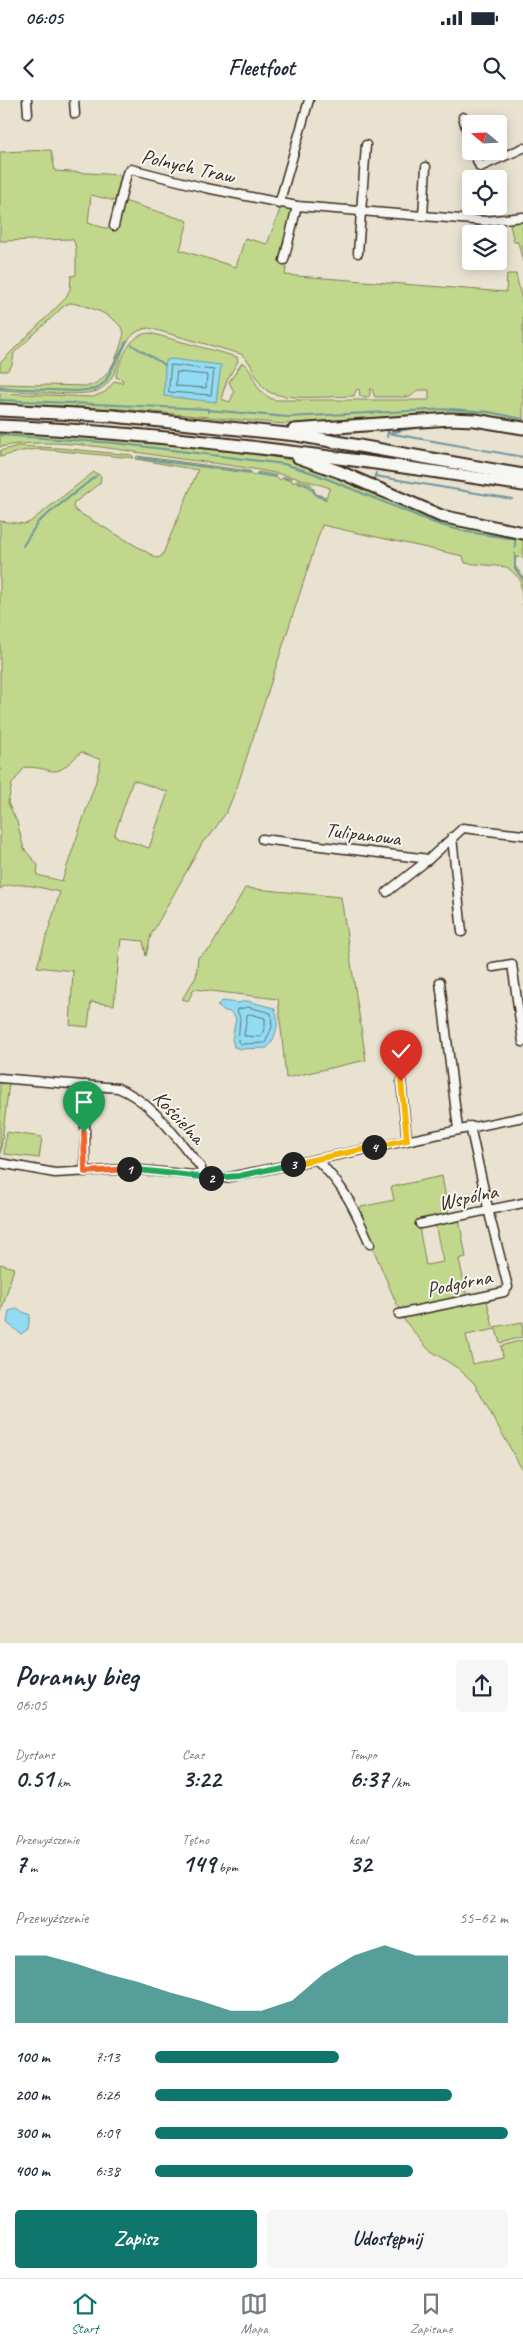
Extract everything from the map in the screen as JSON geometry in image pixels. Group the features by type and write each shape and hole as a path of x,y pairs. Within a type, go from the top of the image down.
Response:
{"highway":[{"path":"0,410 113,416 250,430 326,440 523,475"},
{"path":"250,430 284,430 450,419 475,420 523,428"},
{"path":"0,426 75,429 248,445 523,486"},
{"path":"248,445 316,463 441,516 523,534"}],"street":[{"path":"27,100 28,114"},
{"path":"74,100 75,114"},
{"path":"279,204 309,100"},
{"path":"358,253 366,145"},
{"path":"508,155 523,148"},
{"path":"477,160 480,167 496,160"},
{"path":"423,216 426,167"},
{"name":"Polnych Traw","path":"114,226 127,173 131,169 279,204 361,212 486,220 523,217"},
{"path":"284,260 297,206"},
{"name":"Tulipanowa","path":"262,839 429,859 463,828 523,836"},
{"path":"452,837 462,932"},
{"path":"387,892 429,859"},
{"path":"493,967 512,964 523,1042"},
{"path":"440,982 458,1129"},
{"name":"Kościelna","path":"0,1078 118,1088 144,1102 200,1166 204,1177"},
{"path":"401,1081 407,1140"},
{"path":"85,1085 85,1172"},
{"path":"0,1163 55,1173 130,1169 204,1177 239,1176 470,1126 523,1117"},
{"name":"Podgórna","path":"399,1314 507,1290 508,1284 488,1210 470,1126"},
{"path":"316,1159 339,1182 349,1198 370,1244"},
{"name":"Wspólna","path":"420,1224 523,1203"}],"green space":[{"path":"51,150 55,171 121,175 115,201 91,195 88,223 105,228 117,228 124,201 188,221 180,250 236,267 245,238 267,244 281,207 293,209 281,261 287,263 285,275 506,292 507,274 516,274 523,305 523,423 478,415 450,413 285,424 121,409 0,403 0,393 93,397 105,392 115,381 122,383 123,380 116,377 116,374 124,354 132,342 143,334 150,333 237,357 238,361 227,380 221,399 230,402 234,392 229,382 242,363 249,370 262,392 275,400 429,400 429,390 418,390 410,397 375,397 372,389 370,389 368,397 360,396 359,389 356,390 354,396 281,396 271,393 261,385 249,362 241,354 149,328 138,331 130,337 112,377 106,385 97,391 65,394 0,390 0,384 89,386 96,383 103,378 112,365 124,333 116,321 102,312 70,303 65,305 14,353 12,365 7,371 0,371 0,363 65,299 70,289 71,276 76,275 76,248 73,239 0,241 0,152"},
{"path":"523,220 523,262 518,242 514,242 510,225 513,221"},
{"path":"0,432 110,439 254,454 297,461 450,524 523,540 523,558 516,557 515,566 523,577 523,606 520,579 507,567 465,563 463,556 322,525 237,787 227,811 210,836 204,840 151,935 146,956 143,941 121,939 114,1005 91,1002 88,1027 70,1025 73,971 37,967 60,892 20,885 5,886 0,889 0,521 25,524 30,522 94,472 101,476 100,483 74,503 73,507 76,511 157,558 162,556 198,470 136,459 137,456 250,471 253,476 258,472 275,475 280,480 285,477 291,478 293,483 298,480 311,484 316,494 326,497 330,488 291,477 252,469 87,445 42,443 0,447","holes":["81,752 101,760 97,778 62,881 37,875 38,865 24,849 17,822 8,803 12,784 25,767 59,770","133,780 168,792 149,848 114,836"]},
{"path":"18,446 132,455 134,458 39,449 0,457 0,451"},
{"path":"245,888 341,897 366,1060 286,1078 278,999 194,989 188,1001 182,999 196,977 198,957 210,949"},
{"path":"0,1083 9,1083 0,1158"},
{"path":"6,1132 42,1137 39,1158 4,1154"},
{"path":"442,1176 449,1216 418,1222 426,1265 443,1262 435,1224 459,1219 466,1257 459,1259 467,1297 402,1310 397,1305 356,1208 394,1200 391,1187"},
{"path":"0,1264 14,1268 0,1316"},
{"path":"507,1294 507,1296 487,1301 493,1327 523,1322 522,1337 500,1343 496,1329 466,1335 473,1364 503,1357 501,1346 523,1340 523,1471 474,1383 459,1369 428,1349 404,1320 404,1315"}],"water":[{"path":"167,360 221,365 216,402 164,396 165,365"},
{"path":"222,1001 238,1003 247,1001 274,1008 277,1018 276,1029 273,1040 267,1048 240,1049 234,1047 232,1039 236,1018 231,1012 217,1006"},
{"path":"16,1309 30,1315 28,1329 21,1334 7,1323 9,1311"}],"waterway":[{"path":"0,388 76,391 96,389 105,382 126,342"},
{"path":"132,345 165,365"},
{"path":"0,400 208,409"},
{"path":"208,412 208,410 288,417 450,409 489,412 523,419"},
{"path":"444,425 461,425"},
{"path":"466,425 523,434"},
{"path":"389,433 424,426"},
{"path":"387,437 388,431"},
{"path":"388,433 523,457"},
{"path":"0,435 115,443 284,464 313,473 437,524 467,532 515,539 515,548"},
{"path":"139,458 251,473"},
{"path":"374,479 376,473"},
{"path":"257,474 275,477"},
{"path":"23,546 38,522 96,476"},
{"path":"375,476 512,499"},
{"path":"283,478 290,480"},
{"path":"297,482 309,486 317,496 326,499"},
{"path":"515,554 515,569 523,579"}],"route":[{"path":"84,1132 85,1172 130,1169 213,1178 239,1176 407,1140 401,1081"}]}
